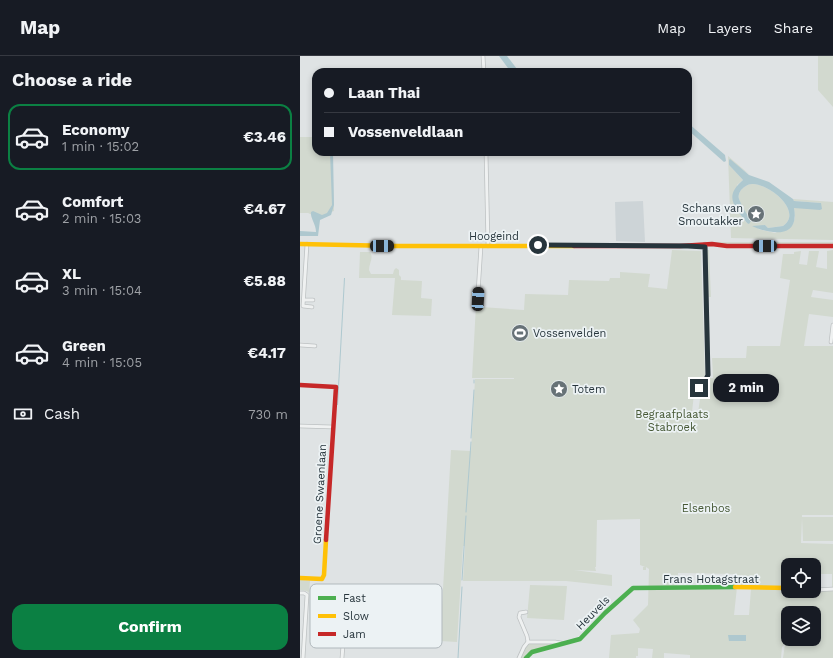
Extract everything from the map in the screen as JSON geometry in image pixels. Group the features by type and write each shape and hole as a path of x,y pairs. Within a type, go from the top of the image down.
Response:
{"street":[{"path":"483,56 484,68"},
{"path":"486,156 488,246"},
{"name":"Hoogeind","path":"300,244 481,246 833,246"},
{"path":"308,244 304,300 302,306 312,307"},
{"path":"477,308 481,246"},
{"path":"698,388 708,375 705,246"},
{"path":"304,300 313,300"},
{"path":"831,342 833,325"},
{"path":"300,345 315,346"},
{"name":"Groene Swaenlaan","path":"300,386 336,387 324,577 322,579 300,578"},
{"path":"300,429 300,426 333,427"},
{"name":"Frans Hotagstraat","path":"633,588 781,588"},
{"name":"Heuvels","path":"526,658 532,652 580,639 605,612 633,588"},
{"path":"821,590 833,589"},
{"path":"300,593 307,595 303,658"},
{"path":"520,658 524,647 528,642 528,636 519,617 520,613 526,612"},
{"name":"Heuvels","path":"528,642 563,643"},
{"path":"342,658 343,648"}],"shaded area":[{"path":"643,201 645,242 616,241 615,202"}],"green space":[{"path":"818,56 833,56 833,107 818,90"},
{"path":"300,137 312,137 312,156 332,156 334,211 328,213 321,219 308,213 300,213"},
{"path":"728,156 750,175 729,160 729,165 743,180 737,185 736,209 747,223 751,221 741,205 739,194 741,190 748,185 759,185 767,188 781,199 787,206 789,213 788,220 783,226 768,228 765,225 757,227 758,229 775,233 793,224 795,218 794,208 821,203 794,201 793,199 833,202 833,240 731,238"},
{"path":"713,242 833,242 833,244 720,244"},
{"path":"672,250 701,251 705,376 688,378 688,382 690,384 693,383 692,387 696,390 694,394 692,412 698,413 702,386 708,378 713,378 712,358 746,358 747,346 780,346 790,280 780,278 783,254 794,254 794,252 801,251 799,264 807,265 809,251 819,251 816,267 827,269 827,251 833,250 833,293 813,290 811,297 833,300 833,317 809,314 804,346 833,346 833,515 802,515 802,517 833,517 833,541 803,541 802,518 801,543 833,544 833,588 832,574 821,574 821,558 781,558 781,587 737,587 734,615 749,615 751,589 781,589 781,598 821,598 821,590 833,590 833,658 783,658 785,646 821,646 821,606 781,606 781,646 783,646 781,658 690,658 690,655 664,653 664,658 652,658 653,649 638,648 638,656 636,656 636,658 609,658 611,635 639,633 640,629 633,620 648,605 649,569 646,567 646,570 643,570 643,567 645,567 640,565 640,519 597,520 596,571 574,570 612,575 612,586 566,581 463,581 465,546 463,546 457,642 442,641 442,606 451,450 471,451 475,379 514,379 472,378 476,305 481,307 524,310 525,294 568,295 569,280 609,281 610,278 620,278 620,272 650,274 648,287 667,289","holes":["678,573 735,574 735,588 677,586"]},
{"path":"707,250 709,250 711,297 708,297"},
{"path":"360,252 370,252 371,254 369,270 371,274 393,274 396,268 399,270 401,280 422,281 421,298 432,299 431,316 392,315 395,278 359,278"},
{"path":"300,580 310,581 309,593 307,591 300,590"},
{"path":"530,585 567,586 564,620 527,618"},
{"path":"530,642 556,643 526,654 525,658 520,658 525,646"}],"water":[{"path":"499,56 507,56 516,68 508,68"},
{"path":"692,126 725,155 726,161 724,162 692,134"},
{"path":"330,156 333,156 334,205 331,215 320,220 318,236 300,236 300,231 316,232 311,217 311,212 313,211 322,215 327,213 332,205"},
{"path":"730,159 749,175 769,182 794,201 821,203 822,209 794,208 795,218 792,225 788,230 782,232 767,231 752,226 765,225 768,228 783,226 788,220 789,213 787,206 767,188 751,184 746,186 739,193 739,199 751,221 749,224 747,223 738,212 733,202 732,197 734,192 743,180 729,165"},
{"path":"344,278 345,278 337,405"},
{"path":"728,635 746,635 746,641 729,641"}],"waterway":[{"path":"471,438 474,390"},
{"path":"466,512 471,442"},
{"path":"462,580 466,516"},
{"path":"458,658 462,587"}],"traffic: fast":[{"path":"526,658 532,652 580,639 605,613 633,588 735,587"}],"traffic: slow":[{"path":"300,244 394,246 574,246"},
{"path":"300,578 322,579 324,575 326,540"},
{"path":"735,587 781,588"}],"traffic: jam":[{"path":"574,246 680,246 712,244 727,246 833,246"},
{"path":"300,385 336,387 326,540"}],"place":[{"name":"Schans van Smoutakker","path":"756,214"},
{"name":"Vossenvelden","path":"520,333"},
{"name":"Totem","path":"559,389"}],"route":[{"path":"538,245 705,247 708,375 705,381 701,383 699,388"}],"park label":[{"name":"Begraafplaats Stabroek","path":"672,420"},
{"name":"Elsenbos","path":"706,508"}]}
